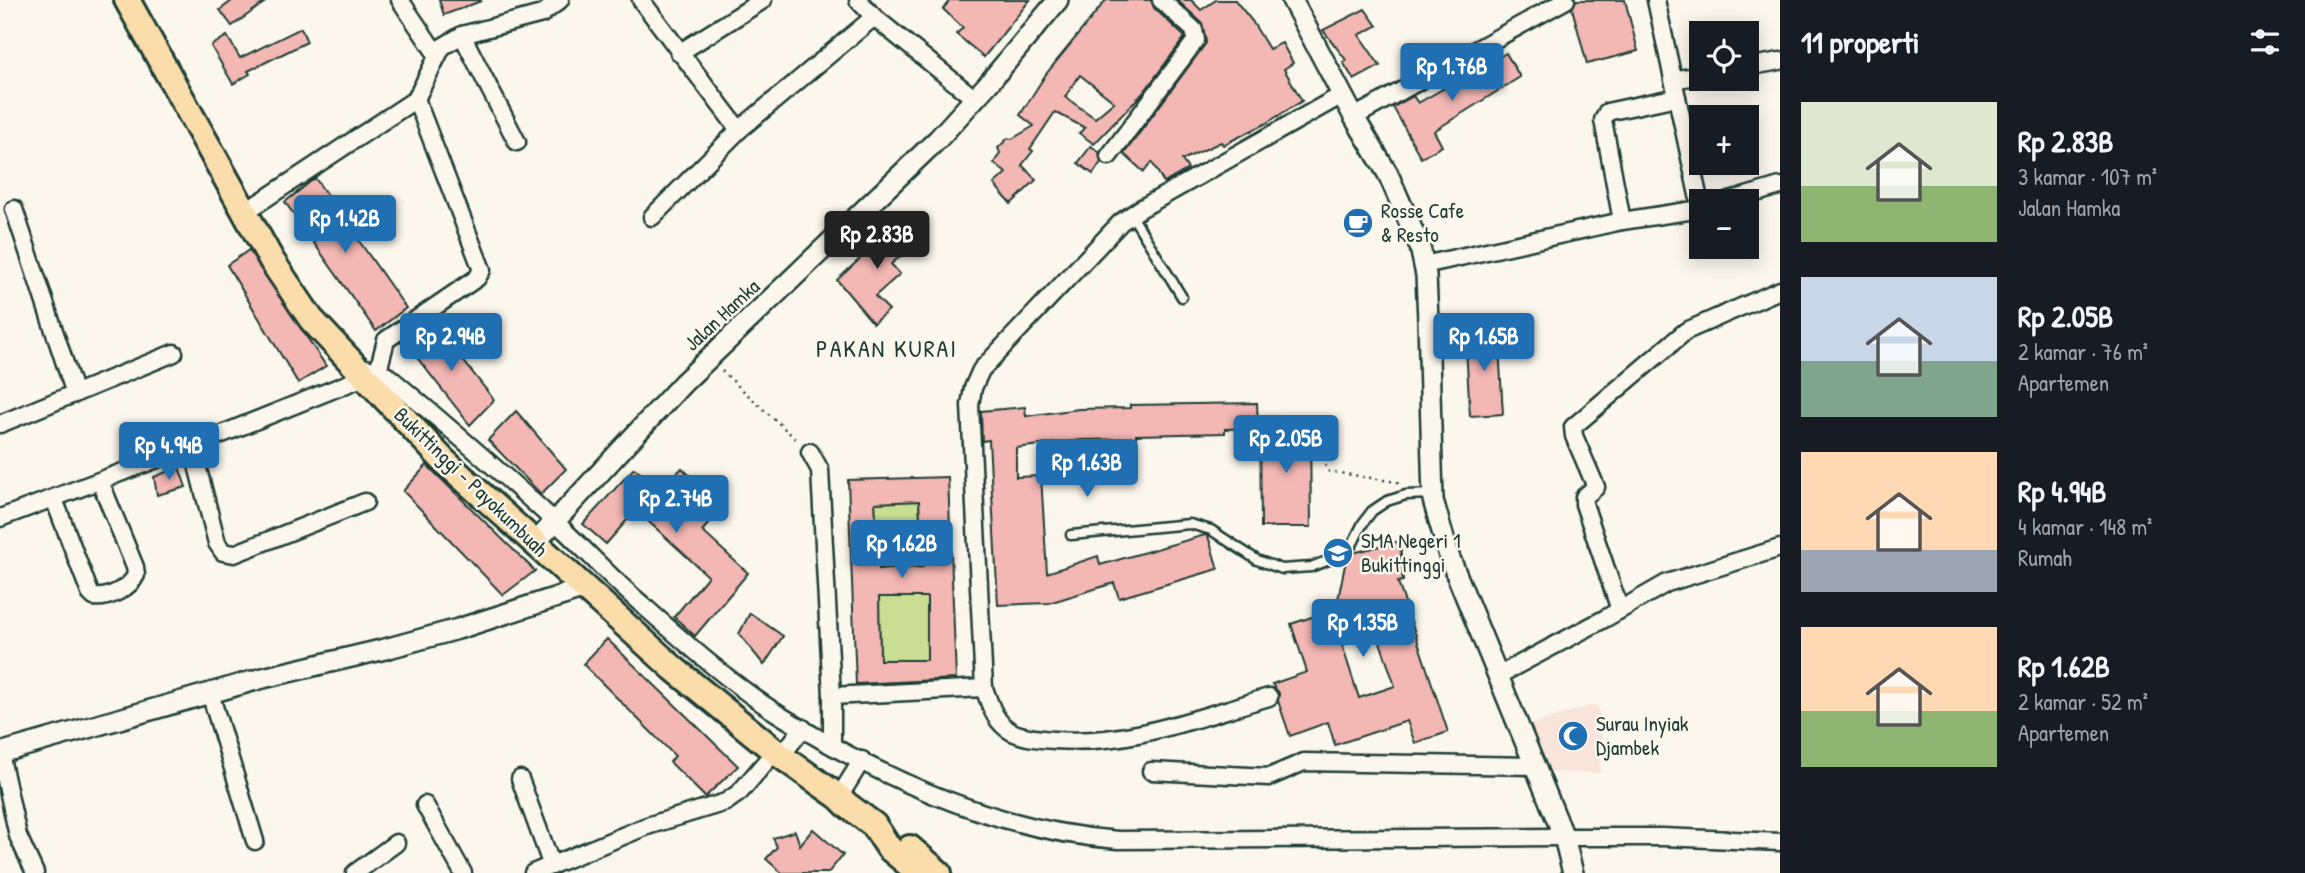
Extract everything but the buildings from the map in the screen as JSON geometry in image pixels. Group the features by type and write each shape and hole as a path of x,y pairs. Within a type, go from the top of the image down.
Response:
{"main road":[{"name":"Bukittinggi - Payokumbuah","path":"127,0 272,261 311,319 364,371 444,461 673,668 778,754 874,825 889,848 919,873"},
{"path":"874,825 899,839 939,873"}],"street":[{"path":"400,0 437,55"},
{"path":"245,212 416,99 442,47 462,35 542,14 560,0"},
{"path":"641,0 738,130"},
{"path":"679,53 763,0"},
{"path":"858,0 874,17 975,99"},
{"name":"Jalan Hamka","path":"535,543 683,383 938,139 1058,0"},
{"path":"1109,156 1196,40 1194,30 1161,0"},
{"path":"1292,0 1354,117 1388,174 1420,247 1428,320 1433,491 1449,556 1564,836 1573,873"},
{"path":"1354,117 1566,0"},
{"path":"1657,0 1697,189"},
{"path":"652,217 738,130 874,17"},
{"path":"462,35 517,142"},
{"path":"1759,65 1780,61"},
{"path":"1673,80 1689,77"},
{"path":"1269,696 1132,736 1102,741 1036,739 1011,731 993,715 984,688 970,405 973,388 981,370 1131,214 1342,95"},
{"path":"1622,221 1603,120 1607,112 1677,97"},
{"path":"0,518 192,446 364,371 386,341 477,278 482,270 416,99"},
{"path":"1759,192 1780,186"},
{"path":"14,209 75,394"},
{"path":"1424,265 1622,221 1689,211"},
{"path":"1620,610 1584,504 1584,498 1596,487 1574,436 1576,424 1686,331 1780,290"},
{"path":"0,424 174,353"},
{"path":"364,371 389,377 556,522 636,600 781,716 832,745 939,798 1073,837 1131,840 1564,836 1780,842"},
{"path":"192,446 217,543 223,552 234,554 365,502"},
{"path":"810,452 820,470 832,696 832,745"},
{"path":"54,499 90,593 94,597 107,596 128,586 136,575 100,481"},
{"path":"1499,675 1667,583 1780,548"},
{"path":"35,873 18,836 0,753 210,693 446,632 585,588"},
{"path":"832,696 984,688"},
{"path":"210,693 256,841"},
{"path":"533,873 647,826 726,802 740,792 803,728"},
{"path":"839,797 862,760"},
{"path":"1151,771 1269,777 1304,762 1535,766"},
{"path":"520,779 552,866"},
{"path":"425,805 463,873"},
{"path":"355,873 396,843"}],"lane":[{"path":"1131,214 1182,296"},
{"path":"1070,535 1190,524 1211,530 1257,560 1282,569 1311,567 1342,555 1352,545 1372,510 1387,501 1406,495 1433,491"}],"path":[{"path":"708,359 810,452"},
{"path":"1262,417 1306,416 1315,425 1326,471 1433,491"}],"shaded area":[{"path":"1596,704 1603,721 1600,773 1548,772 1529,725"}],"green space":[{"path":"919,501 923,567 879,569 875,503"},
{"path":"879,597 927,597 927,660 880,660"}],"place":[{"name":"Rosse Cafe & Resto","path":"1358,223"},
{"name":"SMA Negeri 1 Bukittinggi","path":"1338,553"},
{"name":"Surau Inyiak Djambek","path":"1573,736"}],"district":[{"name":"PAKAN KURAI","path":"887,349"}]}
